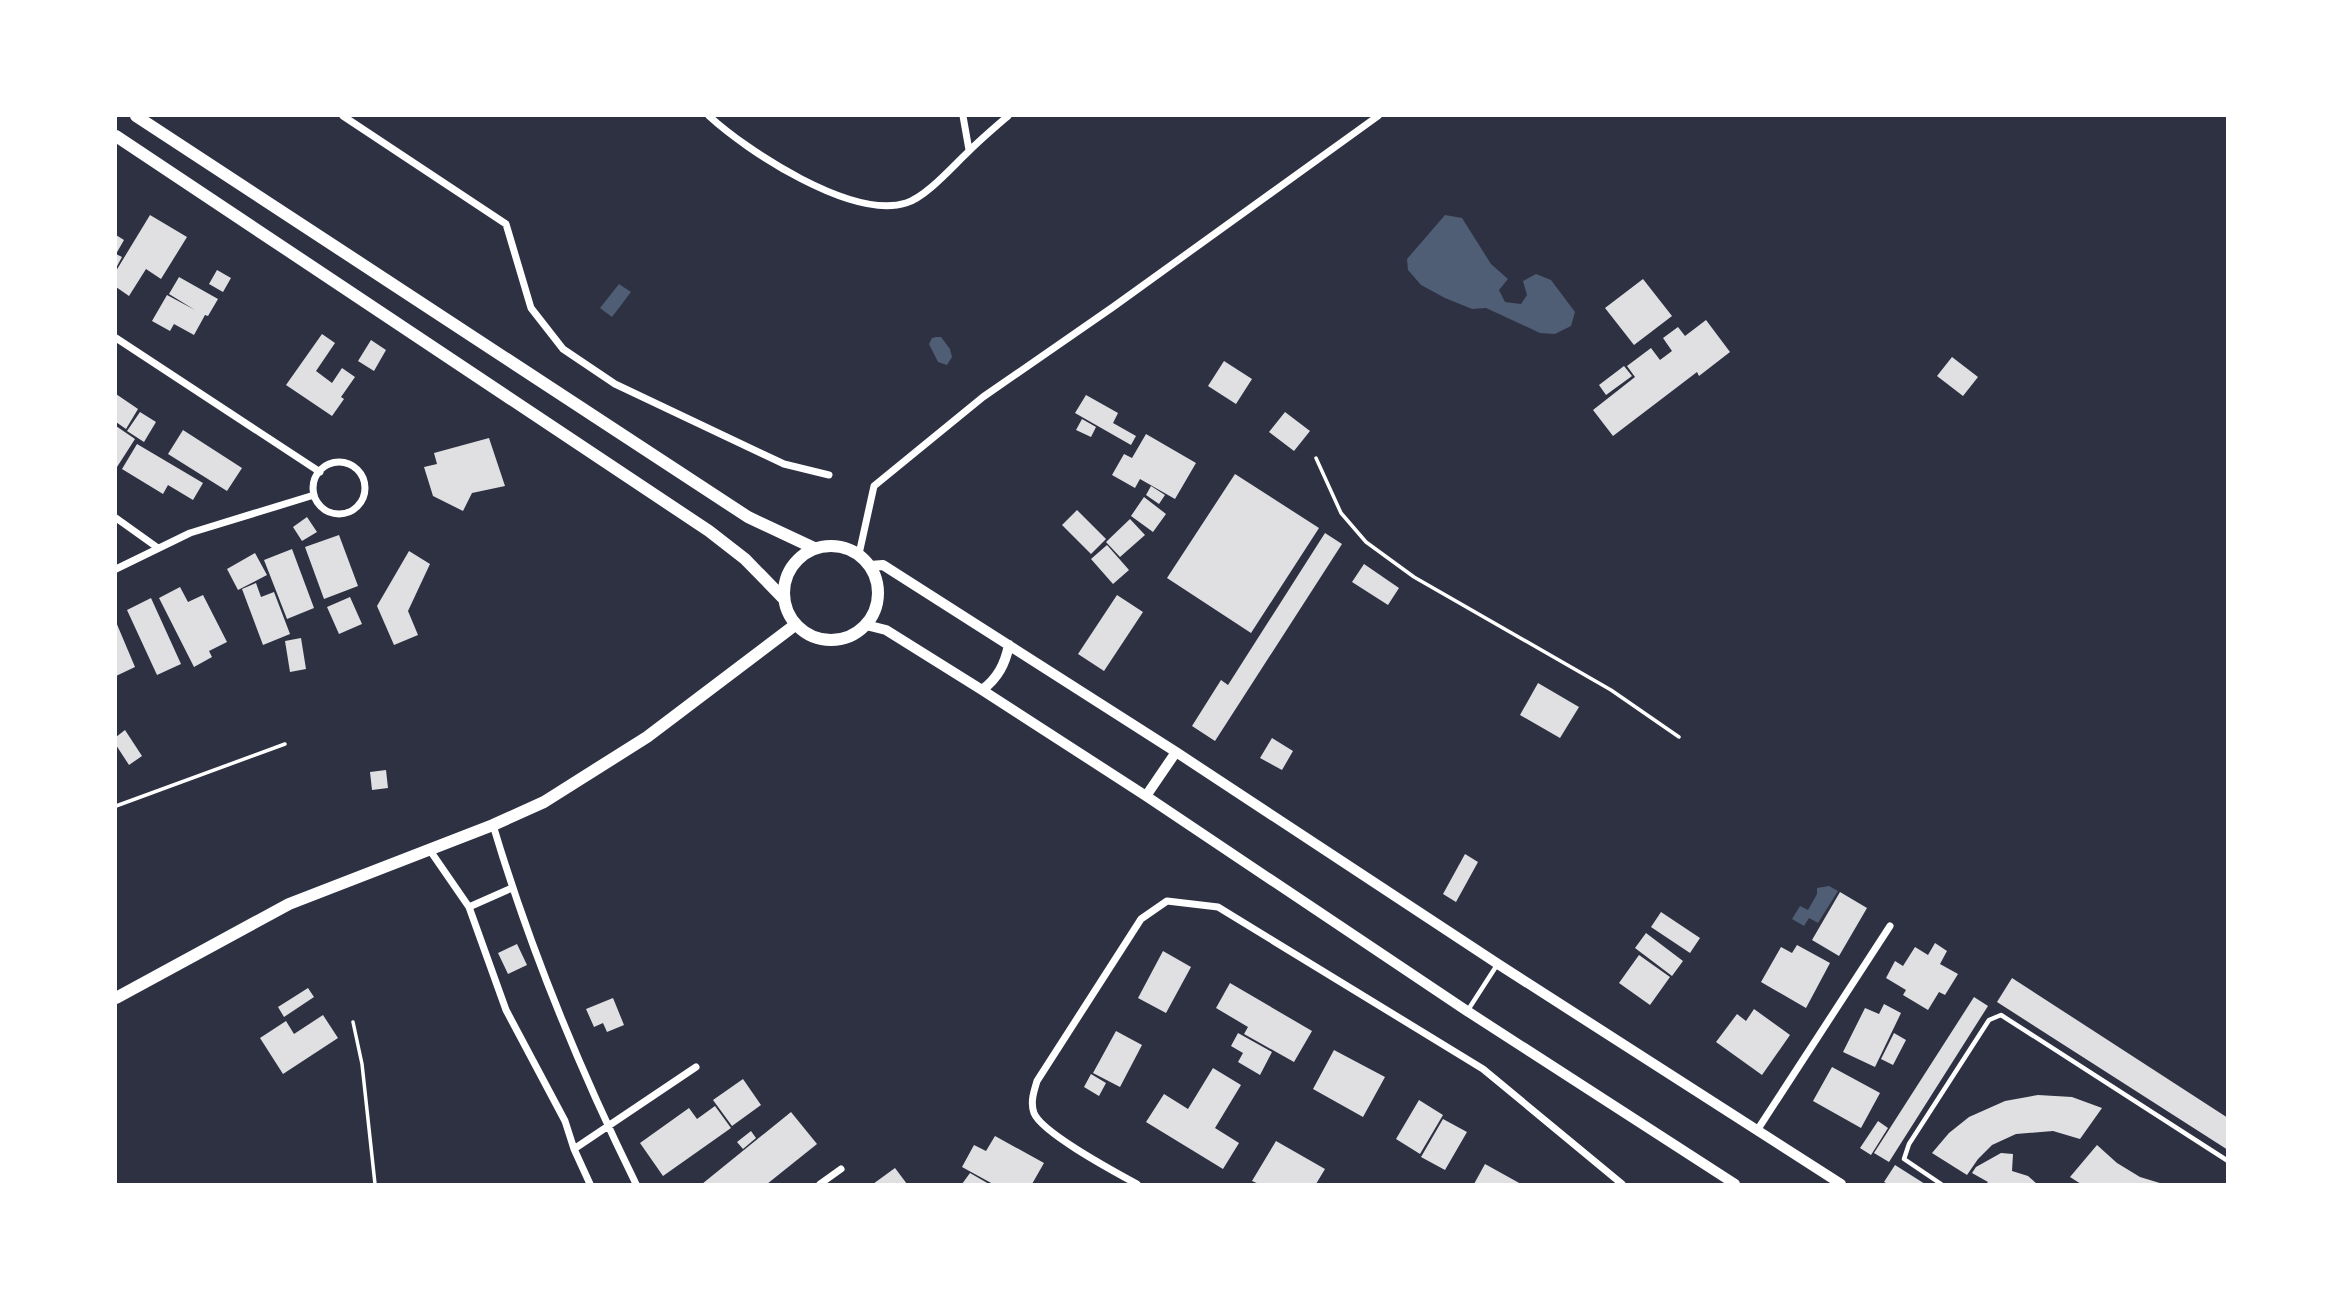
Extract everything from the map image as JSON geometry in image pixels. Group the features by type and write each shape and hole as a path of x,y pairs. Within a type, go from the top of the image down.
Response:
{"main road":[{"path":"136,116 748,517 814,548"},
{"path":"116,136 709,531 745,559 783,598"},
{"path":"830,545 845,547 859,554 870,566 877,580 875,612 866,625 853,635 839,640 823,640 808,635 796,625 787,612 783,598 784,582 790,568 800,556 814,548 830,545"},
{"path":"116,998 289,904 493,825 544,802 647,737 796,625"}],"street":[{"path":"342,116 506,224 531,308 563,349 615,384 783,464 829,475"},
{"path":"709,116 760,155 800,178 833,194 873,206 906,203 931,187 1008,116"},
{"path":"963,116 969,150"},
{"path":"859,554 874,486 983,397 1378,116"},
{"path":"116,338 320,472"},
{"path":"333,463 351,465 363,477 364,494 361,503 355,509 338,514 323,508 314,495 316,479 320,472 333,463"},
{"path":"116,569 190,533 314,495"},
{"path":"116,518 158,548"},
{"path":"870,566 883,565 1009,645 1841,1185"},
{"path":"866,625 886,631 982,690 1735,1185"},
{"path":"982,690 992,683 1005,664 1009,645"},
{"path":"1146,796 1176,752"},
{"path":"493,825 533,948 608,1127 636,1185"},
{"path":"429,849 469,907 506,1010 565,1121 573,1149 590,1185"},
{"path":"469,907 512,888"},
{"path":"1136,1185 1061,1140 1034,1114 1032,1098 1037,1080 1140,919 1167,901 1218,907 1483,1069 1622,1185"},
{"path":"1758,1129 1891,926"},
{"path":"573,1149 696,1068"},
{"path":"820,1185 841,1169"}],"lane":[{"path":"1467,1011 1498,964"},
{"path":"1941,1185 1904,1159 1909,1144 1989,1020 2001,1015 2228,1161"}],"path":[{"path":"1316,458 1340,513 1366,541 1413,577 1611,690 1679,737"},
{"path":"116,806 285,744"},
{"path":"353,1022 376,1185"}],"water":[{"path":"1445,215 1462,218 1491,264 1508,279 1499,290 1505,302 1521,304 1527,295 1523,281 1536,274 1551,280 1575,312 1571,326 1555,334 1540,333 1486,308 1472,309 1421,285 1408,270 1407,259"},
{"path":"619,284 631,292 612,317 600,308"},
{"path":"941,337 950,349 952,357 947,365 938,362 929,344 932,338"},
{"path":"1829,886 1838,891 1818,923 1809,918 1804,926 1792,919 1800,906 1808,910 1817,894 1817,888"}],"building":[{"path":"150,215 187,237 161,279 146,269 129,296 116,287 116,271"},
{"path":"116,235 124,240 116,254"},
{"path":"116,254 122,257 116,268"},
{"path":"217,270 231,278 223,292 209,284"},
{"path":"179,277 218,299 194,335 174,324 170,331 152,321 167,295 195,310 169,294"},
{"path":"1643,279 1672,316 1634,345 1605,308"},
{"path":"1706,320 1730,352 1699,376 1697,372 1613,436 1593,410 1635,377 1627,366 1651,348 1660,360 1672,351 1663,338 1678,327 1685,336"},
{"path":"322,334 335,343 316,371 332,383 342,368 355,377 332,416 286,385"},
{"path":"371,340 386,350 374,371 358,361"},
{"path":"1952,357 1978,377 1963,396 1937,376"},
{"path":"1224,361 1252,379 1236,404 1208,386"},
{"path":"1624,366 1632,376 1606,395 1599,385"},
{"path":"116,394 138,409 126,429 116,422"},
{"path":"1086,395 1118,413 1113,423 1136,436 1131,445 1075,413"},
{"path":"140,412 156,422 144,442 127,431"},
{"path":"1285,412 1310,431 1294,451 1269,432"},
{"path":"1082,419 1096,427 1091,437 1076,430"},
{"path":"116,426 135,439 117,467 116,466"},
{"path":"183,430 242,468 227,491 168,454"},
{"path":"1146,434 1196,463 1175,499 1140,479 1135,488 1112,475 1124,454 1132,458"},
{"path":"489,438 505,486 472,493 463,511 433,496 424,467 437,464 434,453"},
{"path":"137,444 203,483 193,500 168,485 163,494 122,469"},
{"path":"1235,474 1319,528 1251,633 1167,578"},
{"path":"1151,486 1165,495 1159,504 1146,495"},
{"path":"1144,497 1166,514 1153,532 1131,516"},
{"path":"1077,510 1106,539 1091,554 1062,525"},
{"path":"307,517 317,532 302,541 293,527"},
{"path":"1130,519 1145,535 1120,557 1106,542"},
{"path":"1325,533 1342,544 1215,741 1192,726 1221,680 1228,685"},
{"path":"339,535 358,586 324,599 305,547"},
{"path":"1107,545 1129,570 1113,584 1091,559"},
{"path":"292,549 314,608 287,619 264,560"},
{"path":"409,551 430,564 408,611 418,635 394,645 377,606"},
{"path":"255,553 267,575 238,590 227,569"},
{"path":"1364,564 1399,588 1388,605 1352,582"},
{"path":"256,583 261,597 274,592 290,634 263,645 242,589"},
{"path":"180,587 188,602 203,595 227,642 209,651 212,657 194,667 159,598"},
{"path":"1117,595 1143,612 1104,671 1078,654"},
{"path":"350,597 362,624 339,634 327,607"},
{"path":"151,598 181,664 157,675 127,610"},
{"path":"116,622 135,667 116,676"},
{"path":"301,638 306,669 290,672 285,641"},
{"path":"1538,683 1579,707 1560,738 1520,715"},
{"path":"125,730 142,756 129,765 116,745 116,737"},
{"path":"1272,738 1293,751 1282,770 1260,758"},
{"path":"386,770 388,788 372,790 370,772"},
{"path":"1465,854 1478,862 1456,902 1443,894"},
{"path":"1840,892 1867,908 1839,956 1812,940"},
{"path":"1661,912 1700,938 1690,953 1651,927"},
{"path":"1646,933 1683,961 1672,976 1635,948"},
{"path":"1935,943 1947,951 1940,964 1958,974 1945,995 1939,992 1928,1010 1903,995 1906,990 1886,978 1895,961 1903,966 1915,947 1928,955"},
{"path":"517,944 527,965 508,974 498,953"},
{"path":"1797,945 1830,963 1806,1008 1761,982 1781,947 1792,953"},
{"path":"1163,951 1191,967 1166,1013 1138,998"},
{"path":"1639,955 1670,977 1650,1005 1619,983"},
{"path":"2012,978 2228,1118 2228,1150 1997,1002"},
{"path":"1230,983 1312,1031 1294,1062 1244,1034 1248,1027 1216,1008"},
{"path":"308,988 314,997 284,1017 278,1007"},
{"path":"1974,997 1988,1006 1889,1162 1874,1153"},
{"path":"613,998 624,1025 607,1032 603,1023 594,1027 586,1009"},
{"path":"1884,1004 1901,1013 1875,1067 1843,1052 1865,1008 1879,1014"},
{"path":"1754,1009 1790,1035 1762,1075 1716,1042 1737,1014 1746,1021"},
{"path":"323,1015 338,1038 283,1074 260,1038 286,1021 294,1034"},
{"path":"1116,1031 1142,1045 1120,1087 1093,1073"},
{"path":"1238,1033 1272,1052 1260,1075 1238,1062 1243,1053 1231,1046"},
{"path":"1894,1033 1906,1040 1893,1065 1881,1059"},
{"path":"1334,1050 1385,1077 1363,1117 1313,1089"},
{"path":"1832,1067 1880,1093 1861,1128 1813,1101"},
{"path":"1213,1068 1241,1085 1215,1128 1239,1143 1223,1169 1146,1122 1164,1094 1188,1109"},
{"path":"1091,1074 1106,1083 1099,1096 1084,1087"},
{"path":"743,1079 761,1105 732,1126 713,1100"},
{"path":"2038,1095 2072,1097 2102,1108 2080,1139 2053,1131 2016,1134 1992,1145 1967,1175 1932,1153 1949,1133 1969,1117 2005,1101"},
{"path":"1419,1100 1443,1115 1420,1154 1396,1139"},
{"path":"715,1106 731,1128 663,1176 640,1143 689,1108 697,1119"},
{"path":"791,1112 817,1144 767,1184 702,1184"},
{"path":"1443,1119 1467,1132 1445,1170 1421,1157"},
{"path":"1878,1121 1888,1128 1871,1155 1860,1148"},
{"path":"751,1131 756,1138 743,1149 737,1142"},
{"path":"995,1136 1044,1163 1032,1184 993,1184 962,1167 974,1145 986,1151"},
{"path":"1276,1141 1325,1169 1316,1184 1259,1184 1252,1181"},
{"path":"2097,1145 2117,1163 2140,1177 2163,1184 2081,1184 2070,1177"},
{"path":"2001,1153 2013,1154 2012,1171 2028,1176 2037,1184 1986,1184 1988,1182 1972,1173 1976,1167"},
{"path":"1485,1164 1521,1184 1474,1184"},
{"path":"1895,1165 1925,1184 1884,1182"},
{"path":"895,1168 907,1184 873,1184"},
{"path":"970,1173 989,1184 962,1184"}]}
